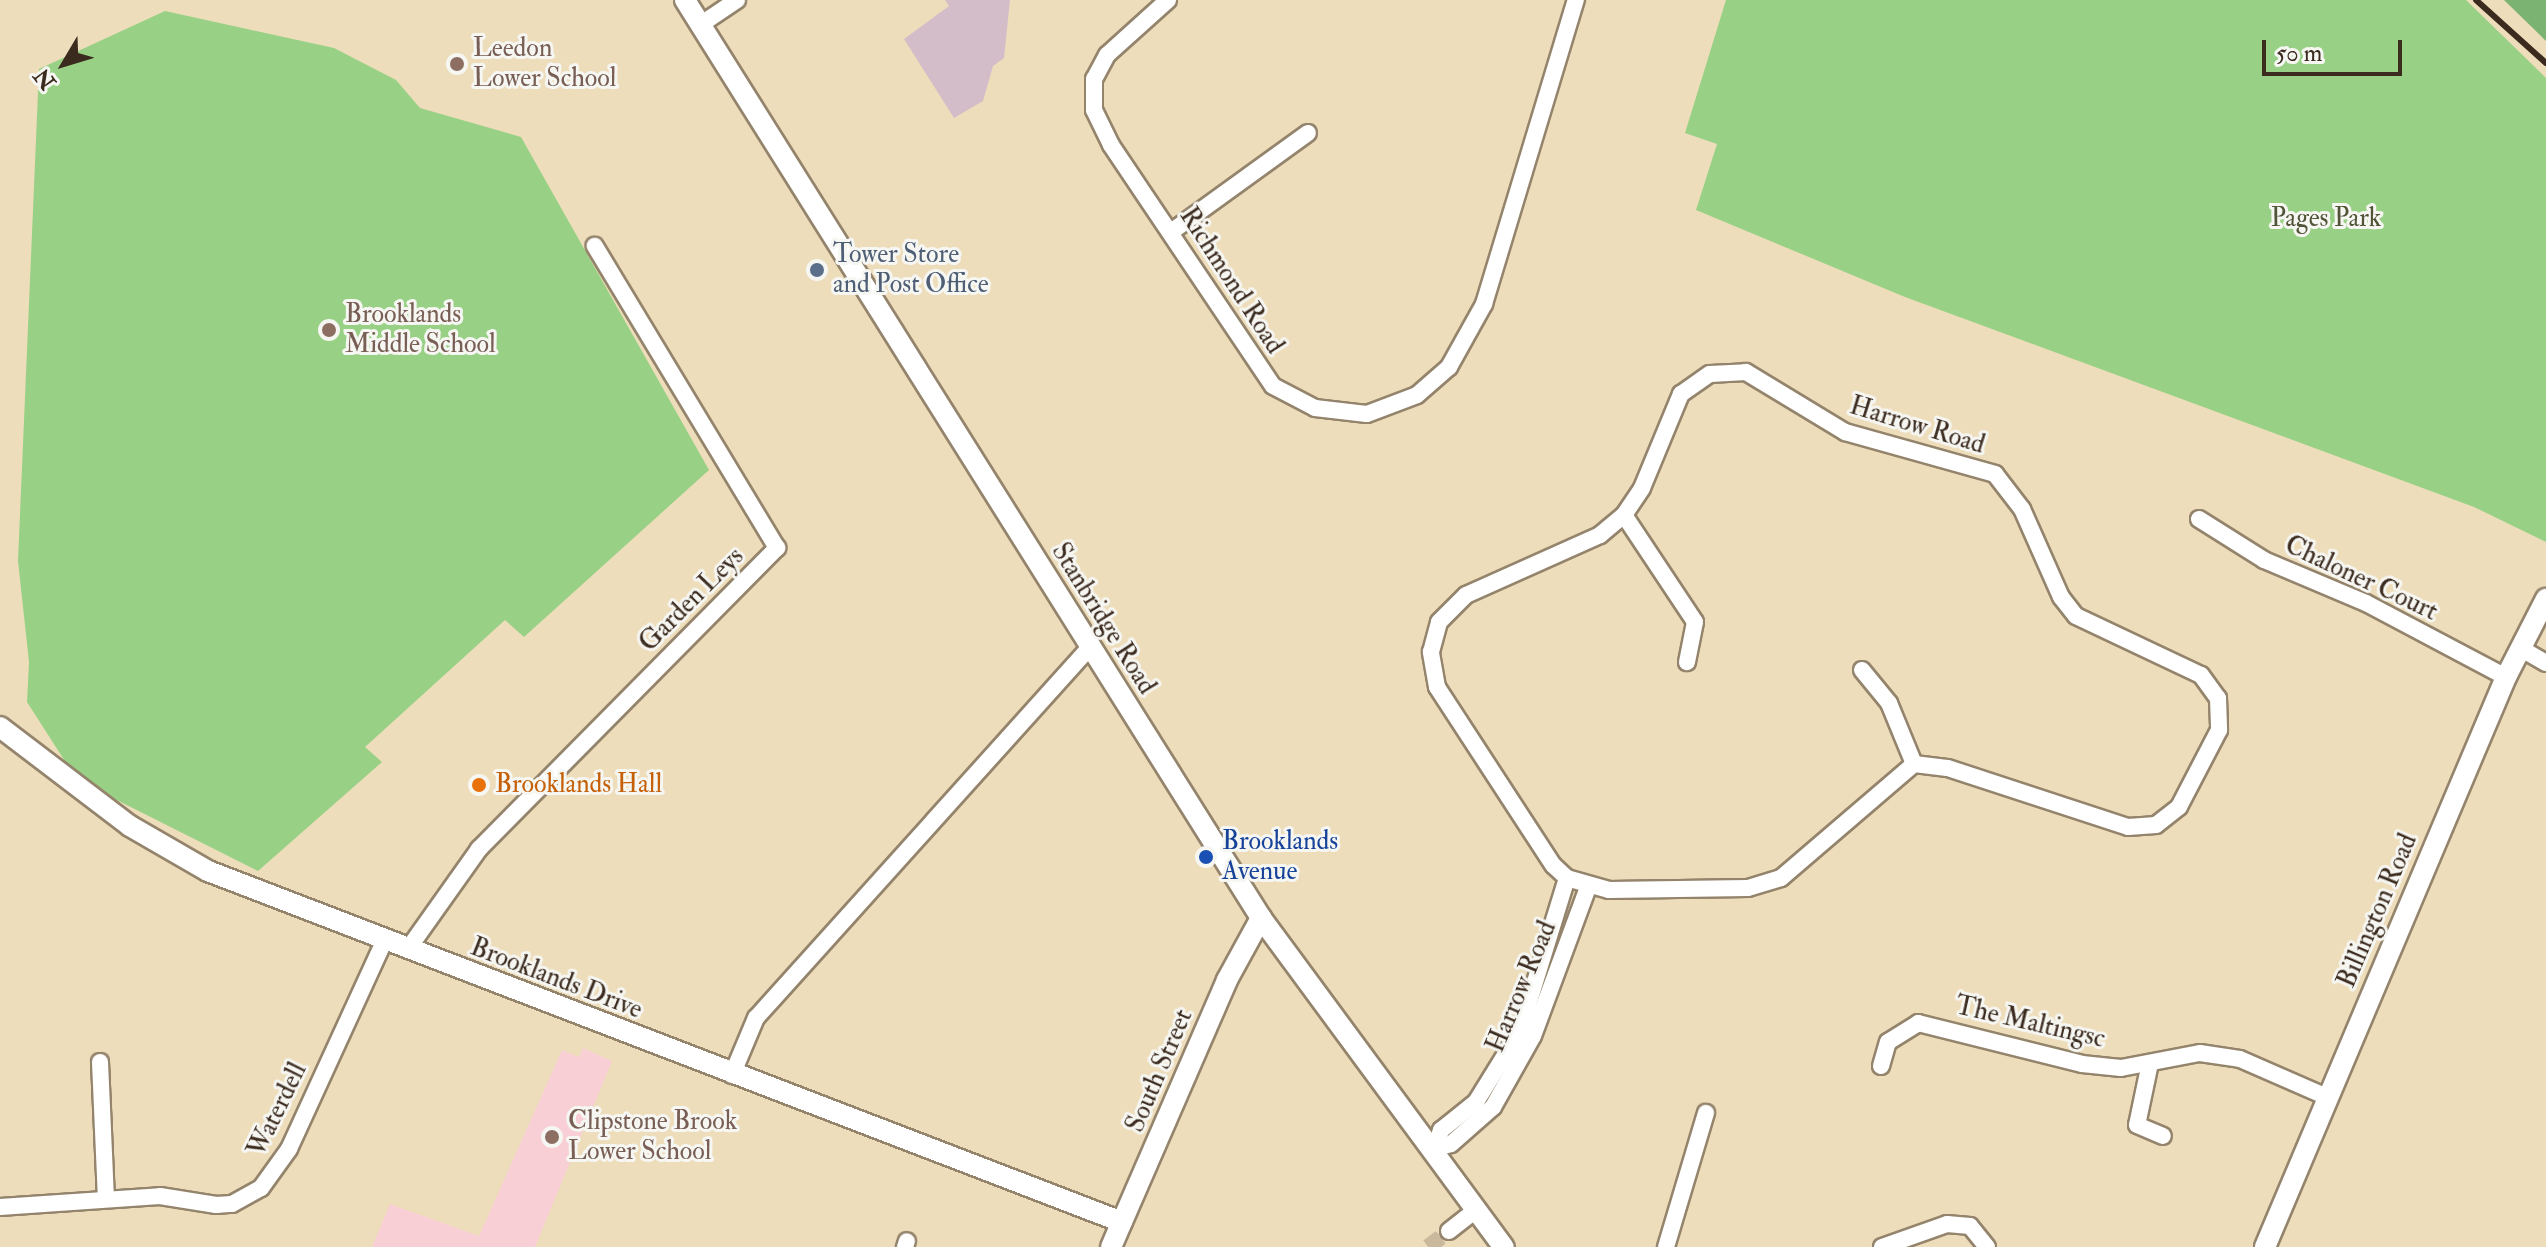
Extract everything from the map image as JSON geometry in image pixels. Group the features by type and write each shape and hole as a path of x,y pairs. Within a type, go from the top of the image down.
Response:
{"street":[{"name":"Stanbridge Road","path":"685,0 703,23 1261,918 1435,1148 1504,1247"},
{"path":"703,23 737,0"},
{"name":"Richmond Road","path":"1168,0 1107,55 1094,79 1094,110 1273,386 1315,408 1367,414 1417,395 1449,367 1484,304 1576,0"},
{"path":"1171,232 1308,133"},
{"name":"Garden Leys","path":"408,949 479,849 777,548 595,246"},
{"name":"Harrow Road","path":"1746,372 1845,432 1995,474 2022,509 2061,597 2076,616 2201,675 2218,698 2219,730 2179,807 2156,825 2128,827 1947,768 1914,764 1781,878 1748,888 1588,887 1567,878 1553,865 1437,687 1431,652 1439,622 1466,595 1600,535 1624,515 1642,488 1681,394 1710,374 1746,372"},
{"path":"1624,515 1695,622 1687,662"},
{"name":"Chaloner Court","path":"2199,519 2264,560 2366,603 2506,677"},
{"name":"Billington Road","path":"2265,1247 2506,677 2546,599"},
{"path":"732,1075 756,1018 1090,647"},
{"path":"2520,648 2546,663"},
{"path":"1862,670 1889,703 1914,764"},
{"name":"Brooklands Drive","path":"0,727 172,853 732,1075 1122,1222"},
{"name":"Harrow Road","path":"1435,1148 1441,1130 1476,1102 1520,1031 1567,878"},
{"name":"Harrow Road","path":"1435,1148 1451,1144 1493,1107 1533,1036 1588,887"},
{"name":"South Street","path":"1111,1247 1227,980 1261,918"},
{"name":"Waterdell","path":"0,1207 106,1197 160,1196 216,1205 232,1204 261,1188 289,1149 385,939"},
{"name":"The Maltingsc","path":"1881,1066 1888,1042 1918,1023 2082,1064 2121,1068 2200,1053 2240,1059 2327,1097"},
{"path":"100,1062 106,1197"},
{"path":"2150,1063 2137,1125 2163,1136"},
{"path":"1666,1247 1706,1113"},
{"path":"1449,1231 1476,1210"},
{"path":"1882,1247 1947,1224 1970,1226 1987,1247"}],"shaded area":[{"path":"945,0 1010,0 1004,58 993,66 983,101 954,118 904,39 949,6"},
{"name":"Clipstone Brook Lower School","path":"583,1048 612,1061 535,1247 372,1247 390,1204 479,1236 562,1050 579,1057"}],"green space":[{"name":"Pages Park","path":"1726,0 2466,0 2546,78 2546,542 2474,507 1905,297 1696,210 1717,144 1685,133"},
{"path":"2504,0 2546,0 2546,41"},
{"name":"Brooklands Middle School","path":"165,11 334,48 396,80 420,108 521,137 709,470 524,637 505,620 365,747 382,762 258,871 77,780 27,702 29,662 18,561 39,69"}],"tunnel":[{"path":"1428,1247 1449,1231"}],"railway":[{"path":"2476,0 2546,63"}],"place":[{"name":"Leedon Lower School","path":"457,64"},
{"name":"Tower Store and Post Office","path":"817,270"},
{"name":"Brooklands Middle School","path":"329,330"},
{"name":"Brooklands Hall","path":"479,785"},
{"name":"Brooklands Avenue","path":"1206,857"},
{"name":"Clipstone Brook Lower School","path":"552,1137"}]}
